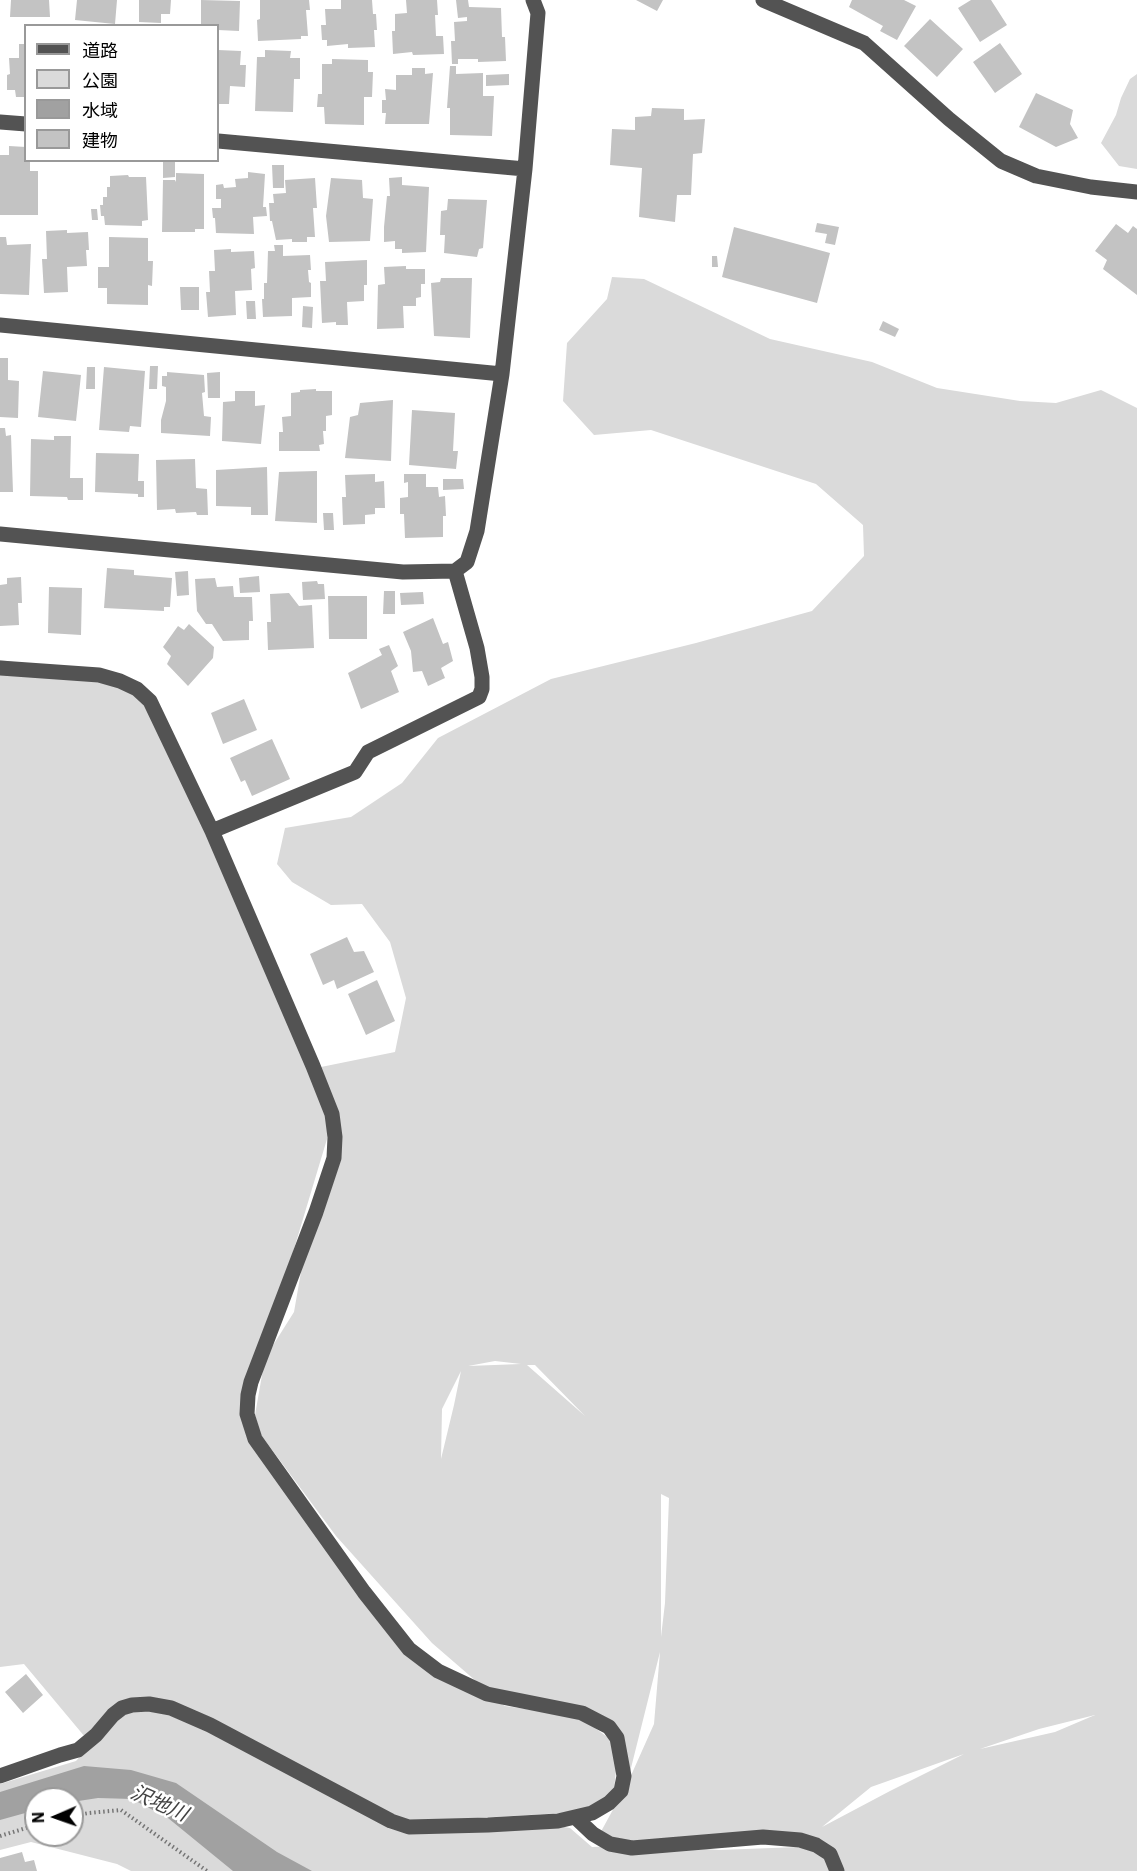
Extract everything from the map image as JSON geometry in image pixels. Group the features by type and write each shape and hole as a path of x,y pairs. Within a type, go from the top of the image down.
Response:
{"street":[{"path":"0,534 403,572 455,571 467,562 477,531 502,374 525,169 538,13 533,0"},
{"path":"763,0 864,44 949,119 1001,161 1036,176 1091,187 1137,192"},
{"path":"0,122 24,124"},
{"path":"219,141 525,169"},
{"path":"0,325 502,374"},
{"path":"213,831 355,772 368,752 478,697 482,689 482,677 477,648 455,571"},
{"path":"0,668 99,675 137,689 150,701 164,725 213,831 314,1066 332,1114 335,1137 334,1158 316,1212 251,1382 247,1414 255,1439 364,1592 409,1649 438,1671 488,1694 582,1713 609,1727 617,1738 624,1776 621,1791 609,1803 592,1813 558,1821 409,1827 391,1821 210,1725 171,1708 148,1704 122,1708 78,1750 0,1776"},
{"path":"575,1817 593,1834 610,1844 632,1848 763,1837 800,1840 816,1845 830,1854 837,1871"}],"path":[{"path":"84,1815 121,1810 207,1871"},
{"path":"0,1836 24,1829"}],"green space":[{"path":"1137,74 1137,169 1119,166 1101,143 1116,115 1130,79"},
{"path":"612,277 644,279 770,339 872,362 937,388 1020,401 1056,403 1101,390 1137,408 1137,1871 131,1871 117,1864 51,1847 84,1847 84,1787 24,1787 24,1844 0,1850 0,1784 76,1761 122,1708 167,1708 419,1834 537,1822 570,1828 592,1847 654,1845 719,1850 798,1847 826,1853 800,1840 651,1844 598,1837 627,1784 617,1738 595,1728 614,1742 617,1761 613,1799 580,1812 409,1822 176,1705 124,1701 85,1737 24,1664 0,1667 0,660 99,675 150,701 321,1067 395,1052 406,998 390,942 362,904 331,905 292,882 277,864 285,828 351,817 402,783 438,738 551,679 812,611 864,556 863,525 816,484 651,430 594,435 563,401 567,343 607,299","holes":["330,1129 332,1166 305,1249 294,1312 265,1358 255,1415 261,1435 336,1536 432,1643 484,1688 567,1715 505,1706 405,1649 245,1412","495,1361 521,1364 468,1366","527,1365 535,1365 585,1416","461,1371 441,1459 442,1409","661,1494 669,1498 665,1603 661,1637","660,1652 654,1724 628,1780","1095,1715 1055,1732 980,1749 1039,1729","964,1754 890,1791 822,1827 871,1787"]}],"water":[{"name":"沢地川","path":"84,1766 131,1770 176,1783 277,1852 312,1871 233,1871 168,1818 132,1799 98,1798 84,1800 84,1787 24,1787 24,1813 0,1820 0,1792"}],"building":[{"path":"11,0 49,0 50,17 10,17"},
{"path":"77,0 117,0 115,24 75,20"},
{"path":"139,0 171,0 170,14 161,14 161,23 139,22"},
{"path":"201,0 240,1 239,31 219,30 219,24 201,24"},
{"path":"260,0 309,0 310,10 306,10 308,36 301,36 301,39 258,41 257,20 260,19"},
{"path":"341,0 372,0 373,14 376,14 375,47 348,48 348,44 327,46 327,40 322,40 321,25 326,25 325,9 341,9"},
{"path":"406,0 437,0 436,36 443,36 444,54 413,55 412,52 393,54 392,31 395,31 395,14 407,13"},
{"path":"456,0 468,0 469,7 501,8 506,61 478,62 478,59 458,59 458,64 452,64 451,41 455,41 454,22 467,21 467,17 458,18"},
{"path":"636,0 663,0 657,11"},
{"path":"852,0 904,0 916,6 897,40 880,31 883,26 849,7"},
{"path":"971,0 991,0 1007,25 980,42 958,8"},
{"path":"930,19 963,49 937,77 904,46"},
{"path":"1000,43 1022,74 995,93 973,62"},
{"path":"19,44 24,44 24,97 16,97 15,90 7,90 7,75 10,74 9,58 19,58"},
{"path":"219,50 241,51 240,65 246,65 245,87 230,86 229,104 219,104"},
{"path":"265,50 291,51 290,58 300,58 300,79 294,79 293,112 255,111 257,57 265,57"},
{"path":"332,59 368,60 368,72 373,72 372,97 364,97 364,125 325,124 324,107 317,107 318,94 322,94 322,64 332,64"},
{"path":"450,66 456,66 456,74 483,73 483,96 494,96 492,136 450,135 450,108 447,108"},
{"path":"412,68 425,68 425,74 433,73 429,124 385,124 386,113 382,113 382,100 386,100 385,89 396,90 396,75 412,75"},
{"path":"509,74 509,85 486,86 486,75"},
{"path":"1036,93 1073,110 1070,124 1078,138 1056,147 1019,127"},
{"path":"652,108 684,109 684,120 705,119 702,153 693,154 691,195 677,195 675,222 639,217 642,168 610,165 612,129 635,130 635,117 651,116"},
{"path":"9,146 24,147 24,162 30,162 30,171 38,171 38,215 0,215 0,155 9,155"},
{"path":"163,162 175,162 175,177 163,178"},
{"path":"272,165 284,165 284,188 273,188"},
{"path":"248,172 265,174 263,207 266,207 267,216 253,217 254,234 216,233 212,208 221,208 221,199 216,199 216,185 223,184 224,188 236,187 235,179 248,178"},
{"path":"176,173 204,174 204,229 195,229 195,232 162,232 163,180 175,180 176,182"},
{"path":"128,175 129,177 146,177 148,220 142,221 142,226 105,225 100,205 103,205 103,197 107,197 110,176"},
{"path":"402,177 402,185 429,187 426,252 402,253 402,249 395,249 395,241 384,242 387,196 390,196 389,178"},
{"path":"315,178 317,208 313,208 315,237 307,237 307,242 292,242 292,239 276,240 272,221 270,221 269,203 274,203 273,194 286,193 285,180"},
{"path":"331,178 362,180 363,198 373,199 370,241 329,242 326,216"},
{"path":"448,199 487,200 483,248 479,249 477,257 444,253 445,235 440,235 441,211 447,210"},
{"path":"91,209 97,209 98,220 92,220"},
{"path":"817,223 839,227 835,245 825,243 827,234 815,232"},
{"path":"1116,224 1128,233 1133,226 1137,229 1137,295 1103,269 1107,260 1095,251"},
{"path":"734,227 830,253 817,303 722,277"},
{"path":"67,230 67,233 88,232 87,266 67,267 68,292 44,293 42,259 47,259 46,231"},
{"path":"0,237 6,237 7,245 31,244 29,295 0,294"},
{"path":"109,237 148,238 148,261 153,261 152,286 148,285 148,305 107,304 107,288 98,288 98,267 109,267"},
{"path":"274,245 283,245 283,256 310,255 311,270 308,270 311,297 292,298 292,316 263,317 262,299 264,299 264,283 267,283 268,251 275,251"},
{"path":"231,249 231,252 254,251 255,268 251,269 252,290 235,291 236,315 208,317 206,292 210,292 209,271 215,271 214,250"},
{"path":"712,256 717,256 718,267 712,267"},
{"path":"367,260 367,285 364,285 364,301 347,302 348,325 336,325 336,322 322,323 320,281 326,281 325,262"},
{"path":"406,266 406,269 425,269 425,284 421,284 421,297 416,298 416,306 403,306 404,328 377,329 378,285 385,284 384,267"},
{"path":"441,278 472,278 470,338 434,336 431,283 440,282"},
{"path":"180,287 199,287 199,310 181,310"},
{"path":"246,301 255,301 256,319 247,319"},
{"path":"303,306 313,307 312,328 302,327"},
{"path":"883,321 899,329 895,337 879,330"},
{"path":"0,358 8,358 8,380 19,381 18,418 0,417"},
{"path":"150,366 158,366 157,389 149,389"},
{"path":"87,367 95,367 95,389 86,389"},
{"path":"104,367 145,371 141,427 130,426 129,432 99,430"},
{"path":"43,371 81,375 76,421 38,417"},
{"path":"167,372 204,375 205,392 202,393 204,416 211,417 210,436 161,433 161,420 166,401 166,387 162,386 162,376 167,376"},
{"path":"220,372 220,398 208,398 207,373"},
{"path":"316,389 316,391 332,391 332,415 326,416 326,431 323,431 324,444 319,445 320,451 279,451 279,432 283,432 282,417 291,416 291,393"},
{"path":"235,391 255,391 255,406 265,405 261,444 222,441 223,402 235,401"},
{"path":"393,400 391,461 345,458 350,417 358,415 360,403"},
{"path":"412,410 455,413 453,451 458,451 456,469 409,465"},
{"path":"0,428 5,428 6,436 11,435 13,492 0,492"},
{"path":"54,436 71,436 70,478 83,478 83,500 30,496 31,439 54,440"},
{"path":"96,453 139,454 138,481 144,481 144,497 138,497 138,494 95,492"},
{"path":"195,459 196,488 207,489 208,515 197,515 196,512 176,513 175,509 157,510 156,460"},
{"path":"267,467 268,515 251,515 251,507 216,506 216,470"},
{"path":"317,471 317,523 275,521 279,472"},
{"path":"375,474 375,482 384,481 385,508 375,508 375,514 365,515 365,524 343,525 342,497 346,497 345,475"},
{"path":"404,474 426,474 426,487 438,487 439,497 445,496 446,516 443,516 443,537 405,538 404,514 400,514 400,498 408,497 408,482 404,483"},
{"path":"443,479 463,479 464,489 443,490"},
{"path":"323,513 333,513 334,530 324,530"},
{"path":"107,568 134,570 134,575 172,578 170,607 164,607 164,611 104,608"},
{"path":"188,571 189,595 177,596 175,572"},
{"path":"259,576 260,592 240,593 239,578"},
{"path":"21,577 22,603 18,603 19,625 0,626 0,585 7,584 7,578"},
{"path":"215,578 217,587 233,586 234,597 252,597 253,621 249,621 249,640 223,641 212,624 206,624 197,611 195,579"},
{"path":"317,581 318,584 324,584 325,599 303,600 302,582"},
{"path":"49,587 82,588 81,635 48,633"},
{"path":"384,591 395,591 395,614 383,614"},
{"path":"423,592 424,604 401,605 400,593"},
{"path":"289,593 299,606 312,605 314,648 268,650 267,622 271,622 270,594"},
{"path":"328,596 367,596 367,639 329,639"},
{"path":"433,618 443,644 448,642 453,661 441,668 445,678 428,686 422,671 413,672 411,651 403,632"},
{"path":"189,624 214,647 213,658 188,686 167,664 171,656 163,647 178,626 184,630"},
{"path":"389,645 398,666 391,671 399,692 361,709 348,673 382,655 379,649"},
{"path":"244,699 257,730 223,744 211,713"},
{"path":"272,739 290,779 252,796 245,780 241,782 230,758"},
{"path":"347,937 354,952 364,951 374,972 337,989 334,980 323,985 310,954"},
{"path":"377,980 395,1021 366,1035 348,994"},
{"path":"26,1674 43,1695 23,1713 5,1692"},
{"path":"22,1852 25,1862 34,1860 37,1871 0,1871 0,1858"}]}
